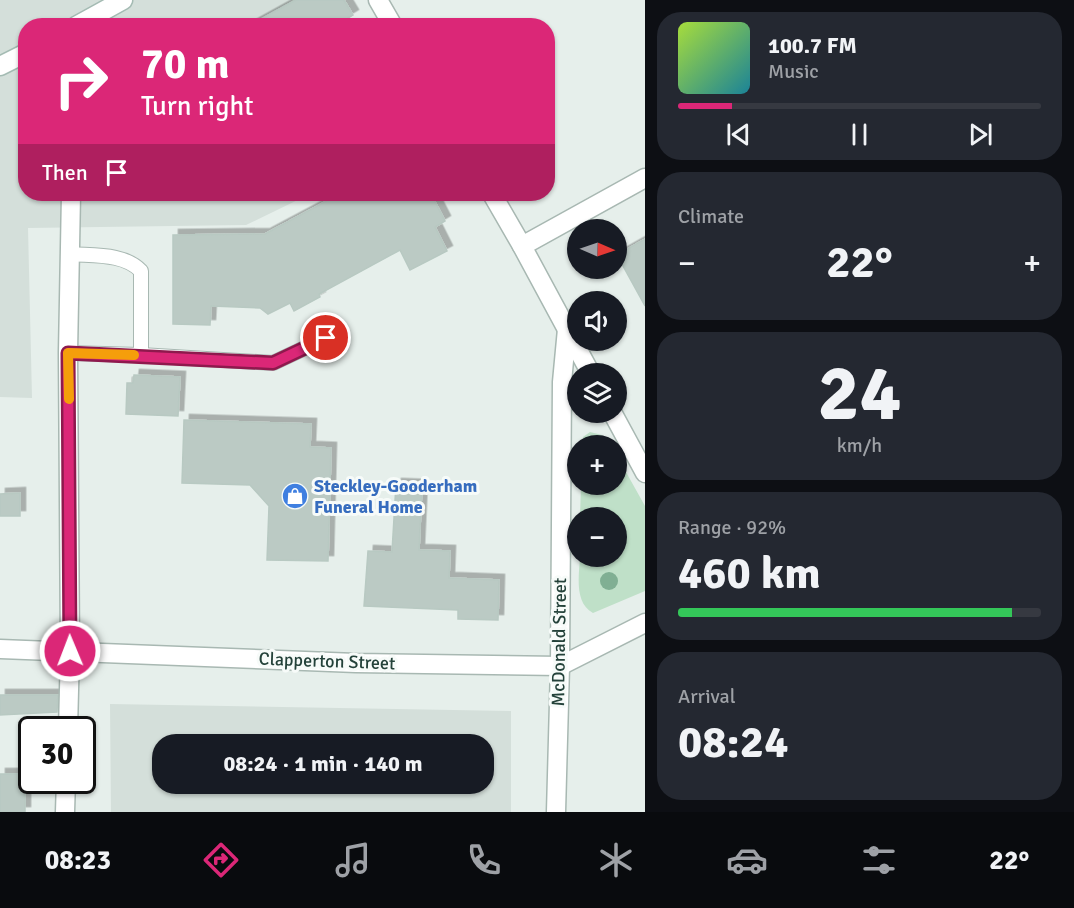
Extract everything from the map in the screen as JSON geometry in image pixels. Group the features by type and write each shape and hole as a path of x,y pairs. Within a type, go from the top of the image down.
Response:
{"street":[{"path":"90,18 123,0"},
{"path":"378,0 388,18"},
{"path":"0,66 18,56"},
{"path":"522,246 645,178"},
{"path":"68,716 68,353 71,201"},
{"path":"496,201 567,329"},
{"name":"McDonald Street","path":"556,812 560,666 562,382 567,329"},
{"path":"618,423 645,473"},
{"name":"Clapperton Street","path":"0,649 356,663 560,666 645,623"},
{"path":"65,812 66,794"}],"lane":[{"path":"70,254 123,260 134,264 141,272 141,356"},
{"path":"68,353 273,363 326,338"}],"shaded area":[{"path":"0,0 339,0 350,18 18,18 18,201 296,201 246,225 28,228 32,398 0,397"},
{"path":"110,704 511,711 511,812 111,812"}],"green space":[{"path":"590,432 602,435 586,435"},
{"path":"627,474 645,506 645,591 593,613 583,603 580,596 580,567 627,567 627,507 580,507 581,495 627,495"}],"building":[{"path":"296,0 344,0 353,15 348,18 263,18"},
{"path":"327,201 435,201 445,221 435,227 447,251 410,270 400,250 319,294 320,297 294,311 290,303 268,314 260,308 211,306 210,325 173,324 173,235 265,234"},
{"path":"645,239 645,306 627,273 627,249"},
{"path":"134,375 180,377 178,416 126,414 127,383 133,383"},
{"name":"Steckley-Gooderham Funeral Home","path":"184,420 311,424 310,447 331,448 328,561 267,560 269,506 250,485 182,483"},
{"path":"396,484 422,485 419,550 450,551 449,578 499,580 498,620 458,619 458,610 364,606 368,551 392,552"},
{"path":"20,493 20,516 0,516 0,494"},
{"path":"0,695 58,695 57,712 0,715"},
{"path":"0,774 18,774 18,794 25,794 25,812 0,812"}],"slow traffic":[{"path":"69,399 68,353 134,355"}],"place":[{"name":"Steckley-Gooderham Funeral Home","path":"295,496"}],"route":[{"path":"70,651 68,353 273,363 326,338"}]}
